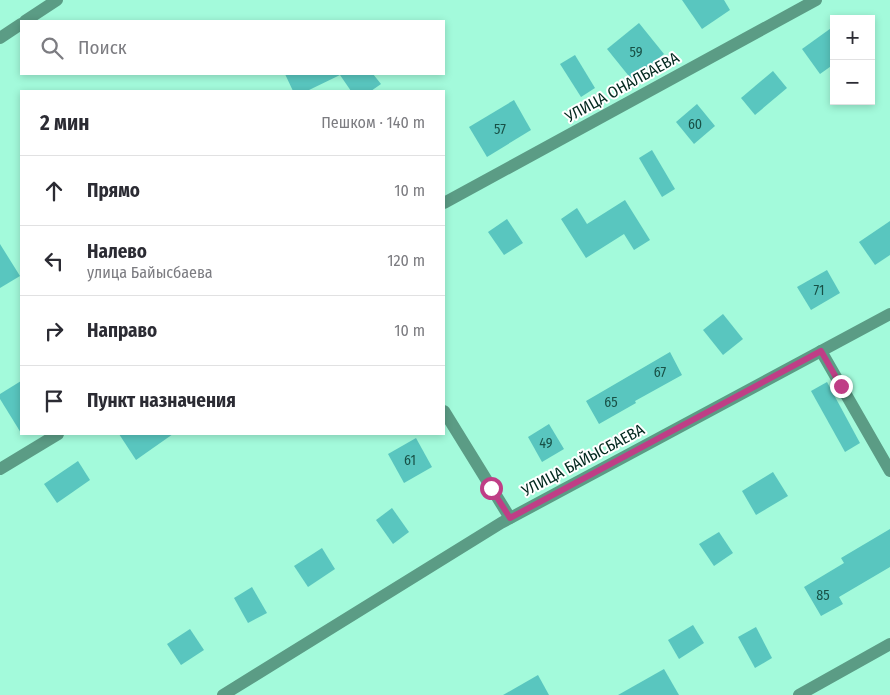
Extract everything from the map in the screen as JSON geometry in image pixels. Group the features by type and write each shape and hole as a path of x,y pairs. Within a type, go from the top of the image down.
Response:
{"street":[{"path":"27,20 57,0"},
{"name":"УЛИЦА ОНАЛБАЕВА","path":"445,202 816,0"},
{"path":"0,38 20,25"},
{"name":"УЛИЦА БАЙЫСБАЕВА","path":"223,695 510,518 890,314"},
{"path":"821,351 890,471"},
{"path":"445,413 510,518"},
{"path":"0,469 56,435"},
{"path":"799,695 890,644"}],"building":[{"path":"682,0 724,0 730,10 702,29"},
{"path":"639,23 664,54 632,80 607,49"},
{"path":"830,29 830,67 820,74 802,49"},
{"path":"575,55 595,88 581,97 560,64"},
{"path":"773,71 787,88 755,115 741,98"},
{"path":"285,75 340,75 309,90 293,90"},
{"path":"340,75 374,75 381,84 372,90 350,90"},
{"path":"514,100 531,130 487,157 469,127"},
{"path":"697,104 715,126 694,144 676,122"},
{"path":"652,150 675,189 662,197 639,158"},
{"path":"625,200 650,240 634,250 624,234 586,258 561,219 577,208 587,224"},
{"path":"507,219 523,243 504,255 488,232"},
{"path":"890,221 890,255 875,265 859,242"},
{"path":"0,244 20,276 0,288"},
{"path":"827,270 840,293 811,310 797,287"},
{"path":"723,314 743,339 723,355 703,330"},
{"path":"670,352 682,375 635,401 636,403 599,424 586,401"},
{"path":"20,382 20,431 0,399 0,394"},
{"path":"827,382 860,443 845,452 811,391"},
{"path":"549,424 564,449 542,462 528,437"},
{"path":"120,435 172,435 136,460"},
{"path":"416,438 432,467 404,483 388,454"},
{"path":"78,461 90,480 57,503 44,484"},
{"path":"773,472 788,496 756,515 742,491"},
{"path":"392,508 409,532 393,544 376,520"},
{"path":"890,529 890,567 839,597 843,604 821,616 804,587 844,563 841,558"},
{"path":"719,532 733,553 714,566 699,544"},
{"path":"322,548 335,569 308,587 294,566"},
{"path":"252,587 267,613 248,623 234,598"},
{"path":"693,625 704,643 679,659 668,640"},
{"path":"756,627 772,658 755,668 738,637"},
{"path":"190,629 204,650 181,665 167,644"},
{"path":"664,669 679,695 618,695"},
{"path":"538,675 549,695 503,695"}],"route":[{"path":"491,488 510,518 821,351 841,386"}]}
